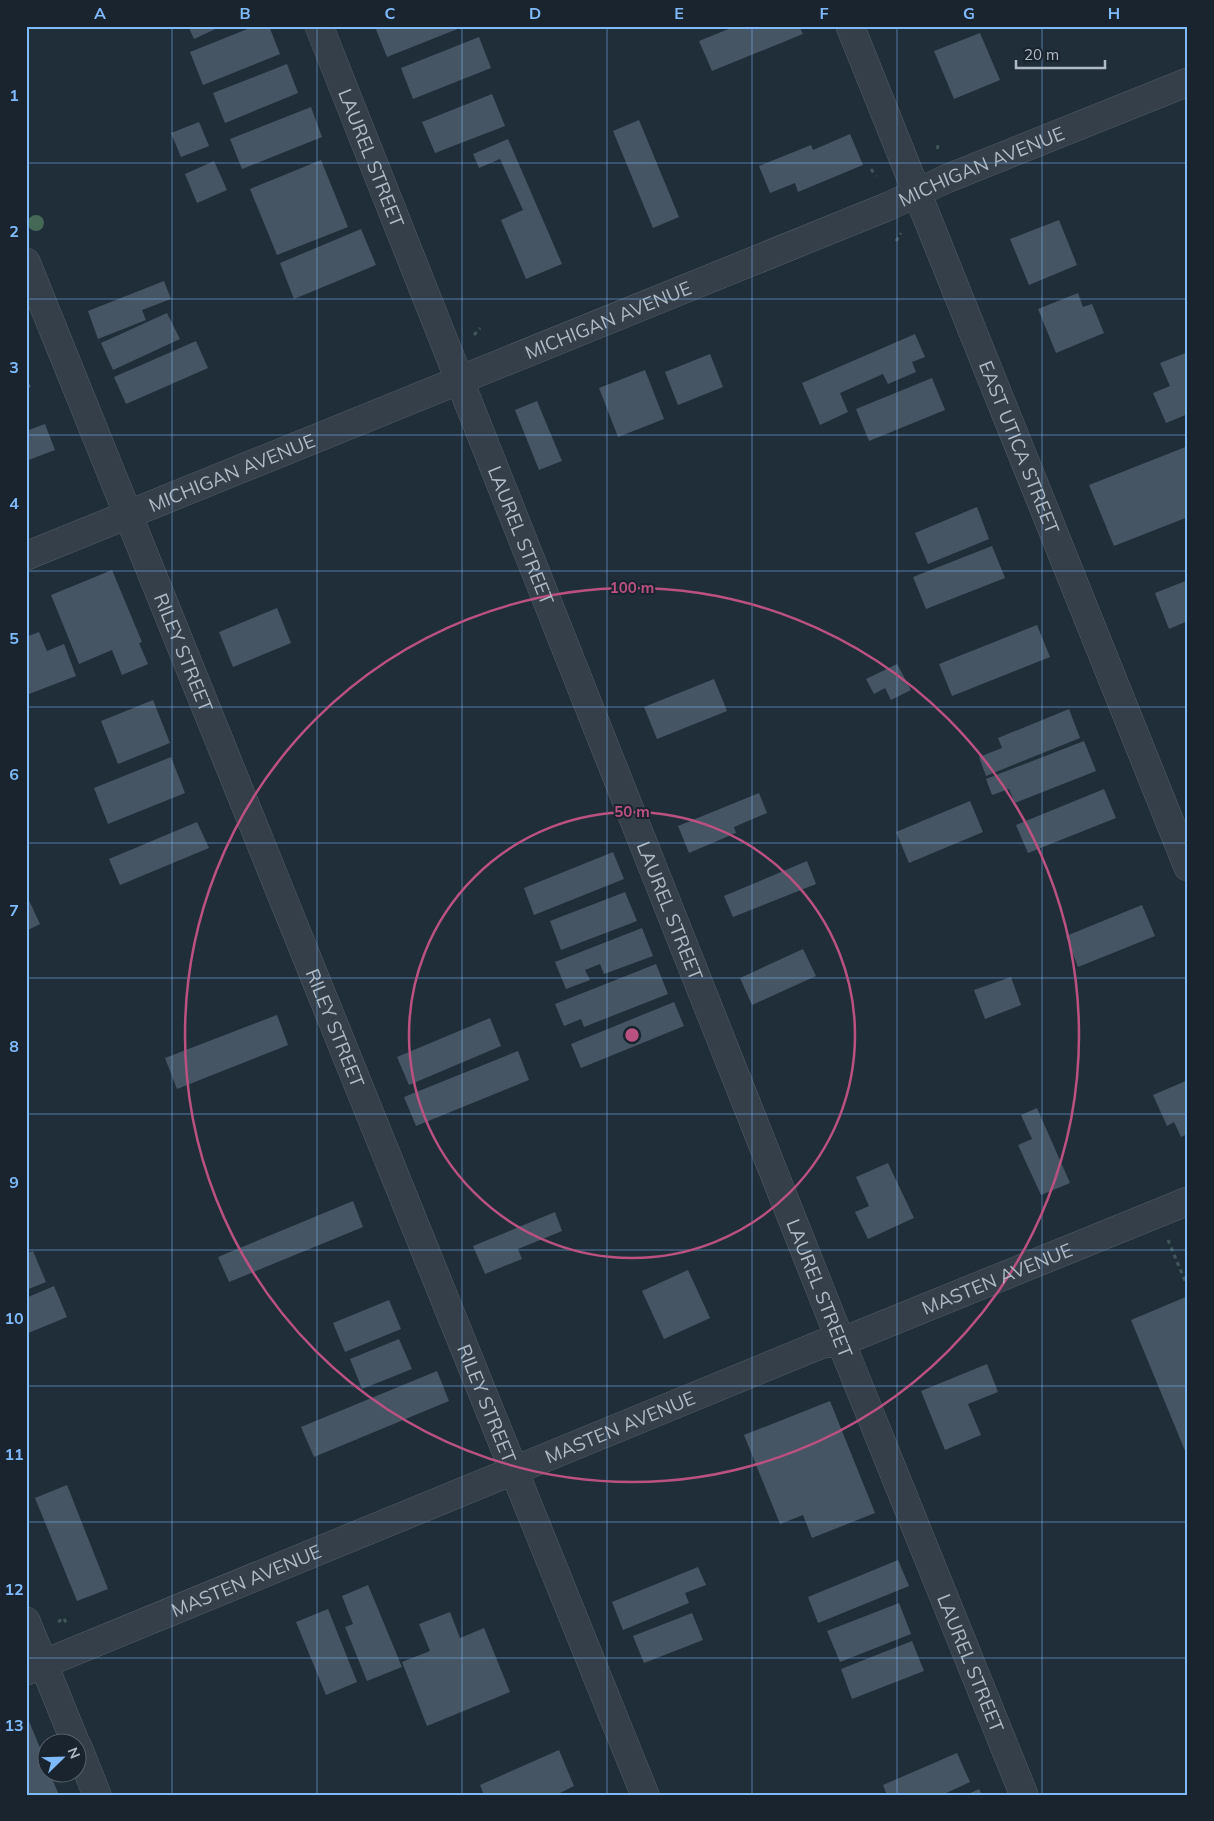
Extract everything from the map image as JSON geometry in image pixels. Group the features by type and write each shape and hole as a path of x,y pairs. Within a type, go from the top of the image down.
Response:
{"street":[{"name":"LAUREL STREET","path":"319,26 841,1342 1024,1795"},
{"name":"EAST UTICA STREET","path":"850,26 1188,867"},
{"name":"MICHIGAN AVENUE","path":"26,556 880,210 946,178 1188,82"},
{"name":"RILEY STREET","path":"26,262 645,1795"},
{"name":"MASTEN AVENUE","path":"35,1667 822,1344 841,1342 1188,1201"},
{"path":"26,1621 35,1667 71,1734"},
{"path":"88,1772 97,1795"}],"path":[{"path":"938,149 939,143"},
{"path":"871,169 876,176"},
{"path":"896,241 901,233"},
{"path":"472,336 480,328"},
{"path":"1168,1238 1188,1288"}],"building":[{"path":"188,26 222,26 194,39"},
{"path":"255,26 269,26 280,54 203,85 190,52"},
{"path":"465,26 387,57 375,27"},
{"path":"736,26 799,26 803,34 712,71 699,41"},
{"path":"980,33 1000,80 954,99 934,51"},
{"path":"479,37 491,68 413,99 401,68"},
{"path":"287,64 298,93 225,123 213,93"},
{"path":"492,94 505,126 435,153 422,122"},
{"path":"311,107 322,137 242,169 230,139"},
{"path":"639,120 679,217 653,228 613,131"},
{"path":"199,122 209,146 181,157 171,133"},
{"path":"850,134 863,165 798,192 795,183 770,193 759,166 811,145 813,150"},
{"path":"508,139 562,264 526,279 501,220 523,210 500,159 479,168 473,154"},
{"path":"321,160 348,227 277,255 250,189"},
{"path":"214,161 227,190 197,203 185,174"},
{"path":"1059,220 1077,265 1029,285 1010,239"},
{"path":"361,229 376,265 294,299 280,263"},
{"path":"164,281 171,299 142,310 146,320 98,339 88,311"},
{"path":"1078,293 1083,307 1092,304 1104,333 1056,353 1038,309"},
{"path":"167,313 180,339 113,370 101,343"},
{"path":"915,334 925,357 912,362 916,372 888,384 883,374 840,393 848,412 820,425 802,383"},
{"path":"196,341 208,368 126,404 114,377"},
{"path":"1188,352 1188,414 1166,423 1153,393 1170,386 1160,363"},
{"path":"710,354 723,387 678,405 665,372"},
{"path":"645,370 664,419 618,437 599,388"},
{"path":"26,376 31,387 26,389"},
{"path":"932,378 945,410 869,441 856,409"},
{"path":"537,401 562,461 539,470 515,410"},
{"path":"45,424 55,450 26,461 26,431"},
{"path":"1188,446 1188,517 1114,546 1089,485"},
{"path":"977,507 989,539 928,564 915,533"},
{"path":"992,546 1005,578 926,609 913,577"},
{"path":"112,570 142,642 139,643 148,664 122,675 112,650 79,664 51,595"},
{"path":"1188,580 1188,621 1169,629 1155,593"},
{"path":"277,608 291,643 233,667 219,632"},
{"path":"1037,625 1050,657 952,696 939,664"},
{"path":"39,632 47,651 64,644 76,676 29,694 26,687 26,637"},
{"path":"897,664 911,690 891,700 885,688 874,694 866,679"},
{"path":"714,679 727,711 657,739 644,707"},
{"path":"153,700 170,743 118,764 101,721"},
{"path":"1069,709 1080,738 986,776 979,757 1002,748 998,738"},
{"path":"1084,741 1096,771 1015,803 1009,789 992,795 986,779"},
{"path":"171,757 185,793 108,824 94,788"},
{"path":"1104,789 1116,818 1028,853 1016,825"},
{"path":"759,793 767,813 734,827 736,833 689,853 678,826"},
{"path":"970,801 983,832 909,863 896,832"},
{"path":"197,822 209,848 120,885 109,859"},
{"path":"613,852 624,879 534,915 524,888"},
{"path":"807,861 816,884 733,917 724,896"},
{"path":"625,892 637,921 561,950 550,921"},
{"path":"26,894 40,924 26,931"},
{"path":"1142,905 1155,936 1078,967 1066,936"},
{"path":"642,928 653,956 604,974 600,964 585,970 590,980 566,989 555,962"},
{"path":"803,949 816,976 752,1005 740,978"},
{"path":"656,964 668,994 584,1027 581,1019 564,1026 555,1004"},
{"path":"1011,977 1021,1005 985,1019 974,990"},
{"path":"674,1002 684,1026 581,1068 571,1044"},
{"path":"277,1015 288,1045 177,1089 165,1058"},
{"path":"490,1018 501,1046 409,1085 397,1057"},
{"path":"518,1051 529,1080 416,1126 404,1097"},
{"path":"1188,1080 1188,1134 1181,1137 1174,1122 1167,1126 1153,1095"},
{"path":"1037,1108 1070,1183 1041,1195 1018,1145 1032,1139 1021,1115"},
{"path":"888,1163 914,1218 868,1239 855,1212 869,1206 856,1177"},
{"path":"353,1201 363,1227 229,1282 218,1257"},
{"path":"555,1212 562,1231 518,1249 522,1259 485,1274 473,1246"},
{"path":"33,1251 46,1282 26,1290 26,1253"},
{"path":"688,1270 710,1318 664,1339 642,1291"},
{"path":"54,1286 67,1317 26,1334 26,1298"},
{"path":"1188,1296 1188,1458 1131,1320"},
{"path":"389,1300 401,1329 345,1352 333,1323"},
{"path":"399,1339 412,1369 362,1389 350,1359"},
{"path":"987,1364 998,1392 968,1404 981,1435 945,1450 921,1391"},
{"path":"437,1371 449,1401 314,1457 301,1427"},
{"path":"830,1401 875,1513 812,1538 803,1515 780,1524 744,1435"},
{"path":"67,1485 108,1589 77,1601 35,1498"},
{"path":"898,1560 909,1586 818,1623 808,1597"},
{"path":"698,1567 706,1585 685,1593 689,1603 623,1630 612,1602"},
{"path":"368,1585 402,1667 367,1681 345,1627 353,1624 342,1596"},
{"path":"899,1603 911,1634 840,1662 827,1631"},
{"path":"328,1609 357,1682 326,1695 296,1622"},
{"path":"450,1612 460,1638 484,1628 510,1692 427,1726 402,1662 430,1651 419,1624"},
{"path":"692,1613 703,1640 644,1663 633,1636"},
{"path":"912,1641 924,1671 852,1699 841,1669"},
{"path":"26,1714 38,1743 38,1784 54,1784 59,1795 26,1795"},
{"path":"559,1750 574,1786 556,1795 484,1795 480,1785"},
{"path":"957,1753 970,1782 942,1795 887,1795 883,1785"},
{"path":"979,1789 982,1795 966,1795"}]}
